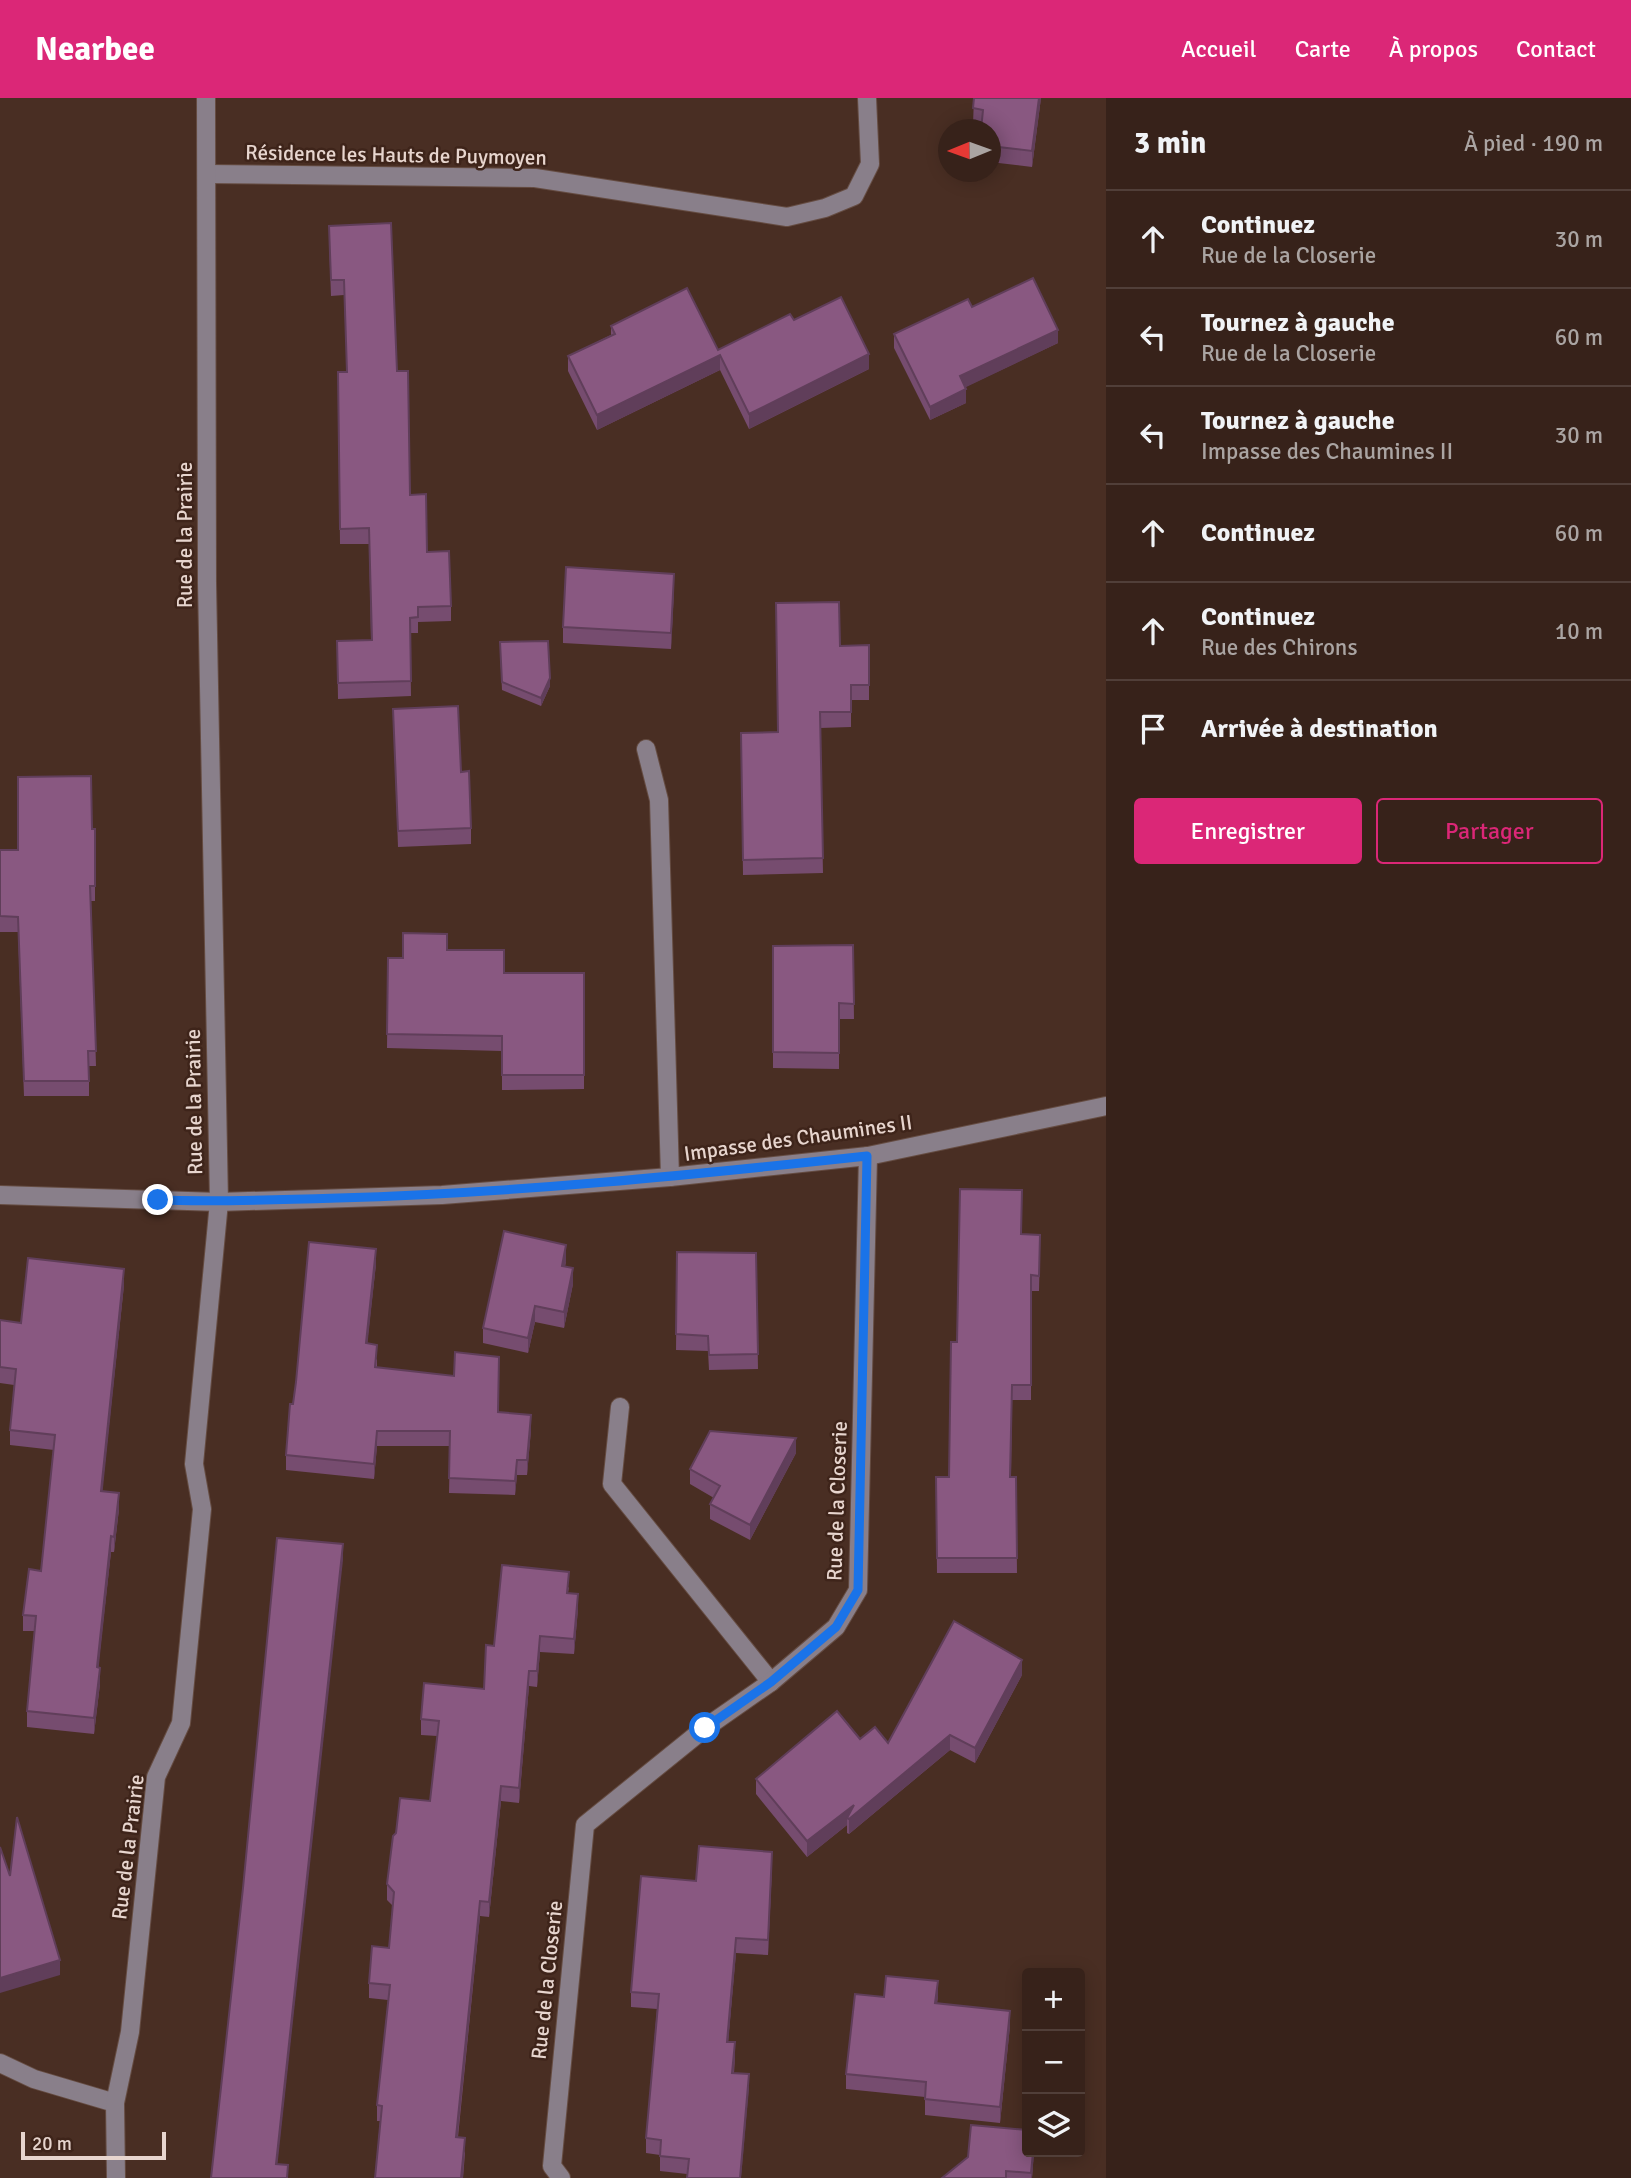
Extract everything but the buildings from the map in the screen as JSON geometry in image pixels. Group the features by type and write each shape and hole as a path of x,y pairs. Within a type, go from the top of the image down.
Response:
{"street":[{"name":"Rue de la Prairie","path":"116,2178 115,2103 130,2032 156,1777 181,1723 202,1509 194,1464 219,1202 207,583 206,98"},
{"name":"Résidence les Hauts de Puymoyen","path":"207,174 536,178 787,217 825,208 854,196 870,164 867,98"},
{"name":"Impasse des Chaumines II","path":"646,749 659,800 670,1177 867,1156 1106,1106"},
{"name":"Rue de la Closerie","path":"561,2178 552,2166 585,1825 705,1728 771,1682 836,1627 858,1590 867,1156"},
{"path":"0,1195 219,1202 442,1195 670,1177"},
{"path":"620,1407 612,1483 771,1682"},
{"path":"0,2063 34,2079 115,2103"}],"route":[{"path":"158,1200 219,1202 442,1195 670,1177 867,1156 858,1590 836,1627 771,1682 705,1728"}]}
